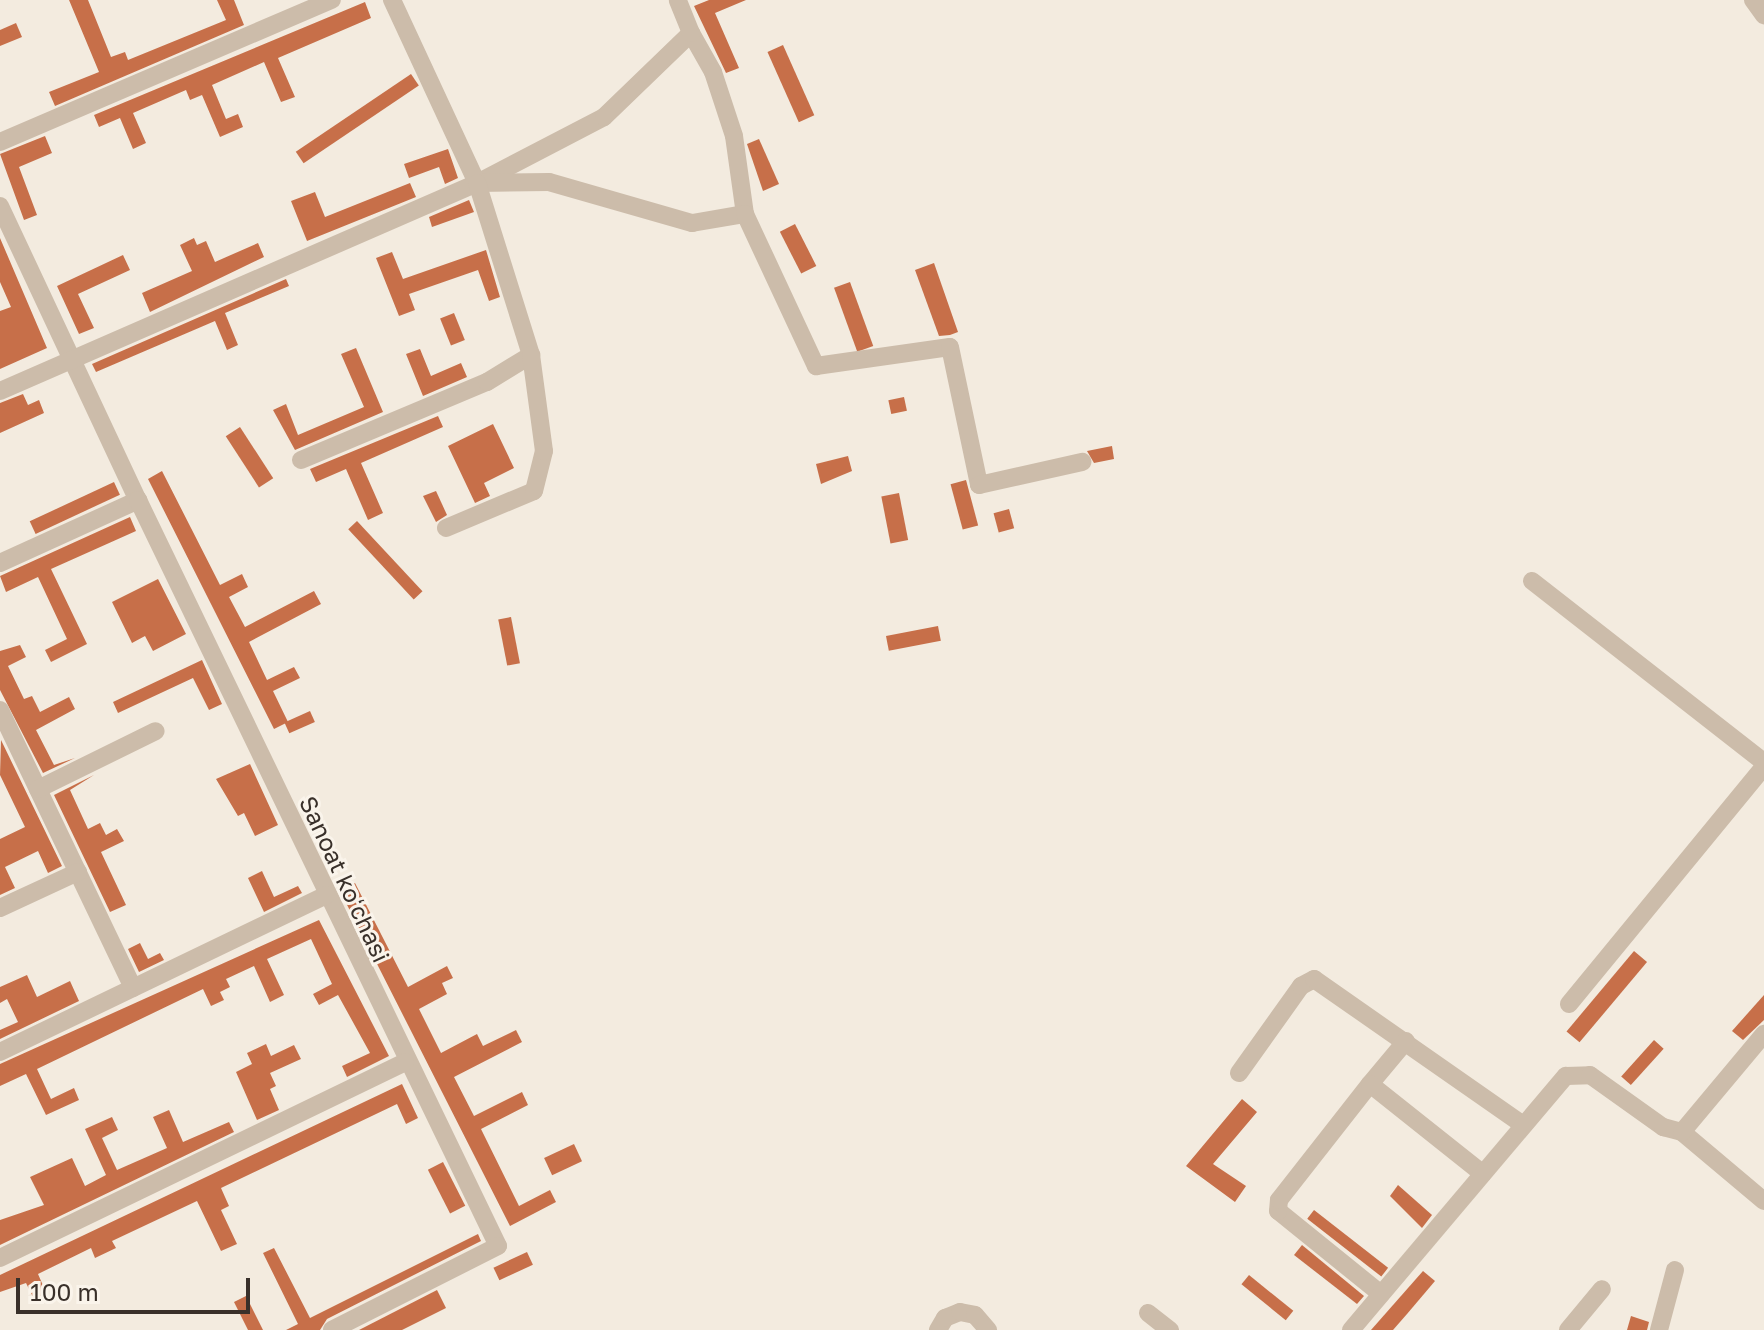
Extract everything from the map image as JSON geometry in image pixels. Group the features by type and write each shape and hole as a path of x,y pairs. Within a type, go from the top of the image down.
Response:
{"street":[{"path":"0,142 332,0"},
{"path":"392,0 477,183 531,355 544,451 534,491 446,528"},
{"path":"678,0 691,33 713,72 734,136 745,214 816,366 950,347 979,485 1082,462"},
{"path":"1753,0 1764,15"},
{"path":"0,391 477,183 604,117 691,33"},
{"path":"477,183 549,182 692,223 745,214"},
{"name":"Sanoat koʻchasi","path":"0,206 405,1062 498,1246 332,1330"},
{"path":"301,460 487,382 531,355"},
{"path":"0,563 138,500"},
{"path":"1532,581 1764,764 1569,1004"},
{"path":"0,710 133,988"},
{"path":"38,789 156,731"},
{"path":"0,908 78,872"},
{"path":"0,1052 326,895"},
{"path":"1239,1073 1301,986 1314,979 1523,1125"},
{"path":"1682,1132 1764,1034"},
{"path":"1381,1294 1278,1211 1279,1200 1406,1041"},
{"path":"0,1258 405,1062"},
{"path":"1351,1330 1566,1076 1577,1073 1590,1075 1663,1127 1682,1132 1764,1201"},
{"path":"1370,1084 1483,1174"},
{"path":"1659,1330 1675,1270"},
{"path":"1568,1330 1602,1289"},
{"path":"938,1330 945,1318 960,1312 975,1315 988,1330"},
{"path":"1148,1313 1170,1330"}],"building":[{"path":"69,0 88,0 111,57 125,52 128,60 226,20 217,0 234,0 244,25 55,106 49,92 99,72"},
{"path":"709,0 746,0 715,13 739,68 726,73 694,6"},
{"path":"365,2 371,18 278,58 295,97 281,102 264,62 212,85 226,119 238,114 243,127 220,137 202,95 190,100 186,90 133,113 146,143 133,149 120,118 99,127 94,115"},
{"path":"16,23 22,37 0,46 0,30"},
{"path":"783,45 814,115 799,122 767,52"},
{"path":"411,74 419,86 304,163 296,152"},
{"path":"45,136 52,153 19,167 37,215 24,220 0,154"},
{"path":"759,139 779,184 763,191 747,144"},
{"path":"448,149 458,178 445,184 439,167 409,178 404,164"},
{"path":"410,183 416,197 307,241 291,201 315,192 325,217"},
{"path":"469,200 474,212 432,227 429,217"},
{"path":"795,224 816,266 801,274 780,232"},
{"path":"0,238 47,348 0,369 0,311 11,307 0,282"},
{"path":"194,238 197,245 206,241 215,262 258,243 264,257 150,312 142,293 192,271 180,245"},
{"path":"486,250 500,297 489,301 478,270 409,294 415,310 399,316 376,258 392,252 403,279"},
{"path":"123,255 130,270 78,294 94,328 79,334 57,286"},
{"path":"934,263 958,332 950,335 939,336 915,270"},
{"path":"286,279 289,286 225,313 238,345 227,350 215,321 96,372 92,364"},
{"path":"850,282 873,346 857,352 834,288"},
{"path":"454,313 465,340 451,346 440,319"},
{"path":"356,348 383,412 295,450 273,410 286,404 298,435 364,407 341,354"},
{"path":"420,349 431,376 461,363 467,377 423,396 406,354"},
{"path":"23,394 28,405 39,400 44,413 0,433 0,403"},
{"path":"904,397 907,411 891,414 888,400"},
{"path":"438,416 443,427 361,463 383,513 368,520 346,469 316,482 310,469"},
{"path":"493,424 514,468 484,483 490,496 475,503 448,446"},
{"path":"240,427 273,478 259,487 226,436"},
{"path":"1112,446 1114,459 1094,463 1087,451"},
{"path":"848,456 852,471 821,484 816,464"},
{"path":"162,471 220,585 242,574 248,587 229,597 245,627 314,591 321,604 249,642 267,680 294,667 300,678 273,691 288,722 274,729 148,479"},
{"path":"966,480 978,525 963,530 951,484"},
{"path":"114,482 120,495 36,534 30,521"},
{"path":"436,491 447,515 436,522 423,496"},
{"path":"899,493 908,540 890,544 881,496"},
{"path":"1009,509 1014,528 999,532 994,513"},
{"path":"130,517 136,531 51,569 87,644 51,662 45,650 67,639 38,577 6,592 0,576"},
{"path":"357,521 422,591 414,599 348,529"},
{"path":"158,579 186,634 153,651 145,636 132,643 112,602"},
{"path":"511,617 520,663 507,666 498,619"},
{"path":"938,626 941,641 889,651 886,636"},
{"path":"20,645 26,657 8,666 24,699 32,696 40,712 69,697 75,709 36,730 54,765 75,758 43,773 0,690 0,651"},
{"path":"202,660 222,704 209,710 193,678 118,713 113,702"},
{"path":"310,711 315,722 289,733 284,722"},
{"path":"1,740 62,866 48,873 38,851 5,867 15,888 0,895 0,839 25,827 0,775"},
{"path":"250,764 278,825 255,836 244,813 238,816 216,779"},
{"path":"94,775 70,790 88,829 100,823 106,835 117,829 124,841 101,852 126,905 110,912 54,795"},
{"path":"262,871 274,897 298,886 302,893 264,912 248,878"},
{"path":"355,883 408,987 447,966 453,978 442,983 447,994 419,1009 441,1053 477,1034 483,1046 516,1030 522,1042 454,1077 474,1116 522,1092 528,1105 481,1129 519,1206 550,1190 556,1202 510,1226 340,891"},
{"path":"319,920 389,1056 347,1077 342,1066 370,1053 338,995 319,1005 313,994 332,984 311,939 267,959 284,995 270,1002 254,966 226,979 230,987 220,992 224,1000 211,1006 203,989 37,1069 51,1099 74,1088 79,1100 46,1115 26,1074 0,1086 0,1064"},
{"path":"140,943 148,959 160,953 164,960 139,972 128,949"},
{"path":"1634,951 1647,962 1580,1042 1567,1031"},
{"path":"27,975 37,997 70,981 79,1001 0,1039 0,1030 18,1022 7,999 0,1003 0,987"},
{"path":"1764,995 1764,1020 1743,1040 1732,1031"},
{"path":"1654,1040 1664,1049 1631,1085 1621,1076"},
{"path":"266,1044 271,1056 294,1045 301,1059 270,1073 276,1086 270,1089 279,1110 257,1120 236,1072 252,1064 247,1053"},
{"path":"402,1084 418,1118 406,1124 397,1104 221,1188 229,1206 221,1210 237,1244 221,1251 197,1201 112,1241 116,1248 95,1258 91,1248 38,1274 48,1297 36,1303 26,1283 0,1292 0,1275"},
{"path":"1242,1099 1257,1112 1213,1164 1246,1186 1235,1202 1186,1166"},
{"path":"169,1110 183,1142 229,1122 234,1132 0,1245 0,1220 44,1205 30,1177 72,1158 85,1186 106,1175 85,1129 112,1117 118,1130 102,1138 117,1170 167,1148 153,1117"},
{"path":"574,1144 582,1161 552,1175 544,1158"},
{"path":"443,1162 465,1206 450,1213 428,1170"},
{"path":"1398,1185 1432,1215 1422,1228 1390,1196"},
{"path":"1314,1210 1388,1268 1381,1277 1307,1219"},
{"path":"478,1234 481,1241 327,1319 320,1330 286,1330 298,1324 263,1253 274,1248 310,1318"},
{"path":"1302,1245 1364,1296 1357,1304 1294,1255"},
{"path":"527,1252 533,1265 499,1280 493,1268"},
{"path":"1423,1271 1435,1281 1393,1330 1371,1330"},
{"path":"1249,1275 1293,1311 1286,1320 1241,1284"},
{"path":"437,1290 446,1308 402,1330 359,1330"},
{"path":"246,1296 263,1330 248,1330 234,1302"},
{"path":"1631,1316 1649,1322 1647,1330 1627,1330"}]}
